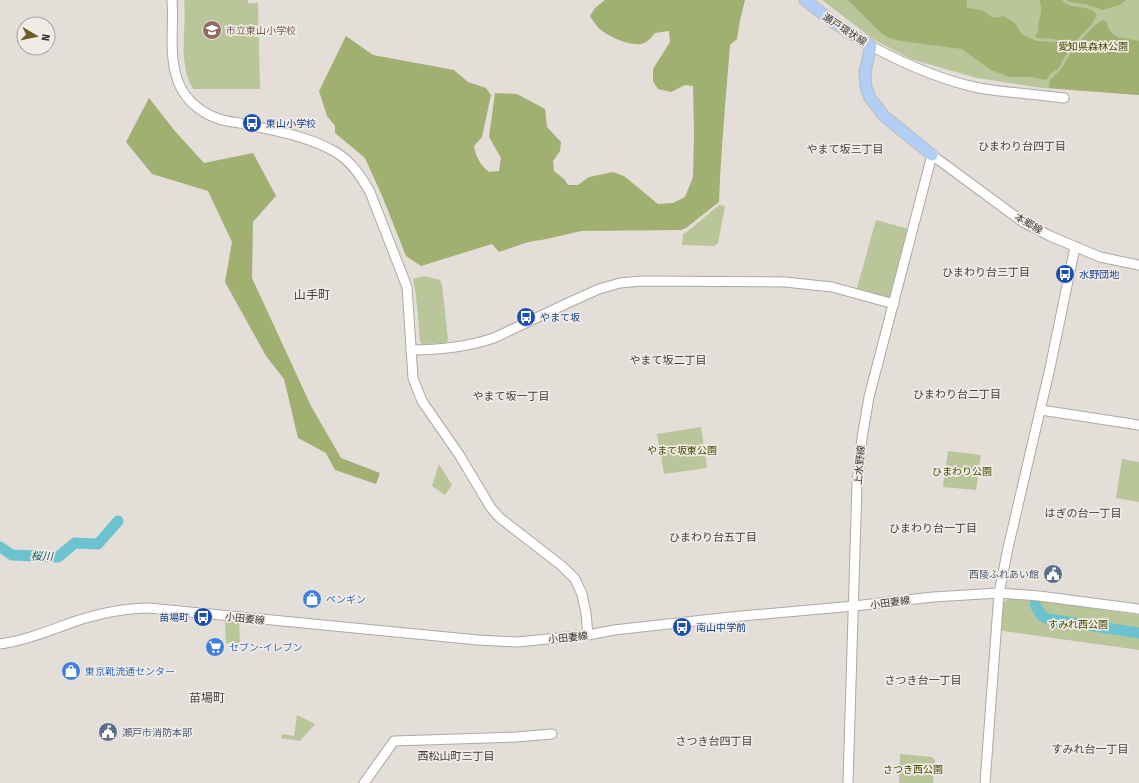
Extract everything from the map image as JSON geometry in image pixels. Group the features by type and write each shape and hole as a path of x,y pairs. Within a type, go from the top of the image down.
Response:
{"main road":[{"name":"瀬戸環状線","path":"805,0 833,22 871,46 865,72 866,86 870,98 884,116 932,154"}],"street":[{"path":"172,0 172,59 181,89 189,100 203,111 219,119 318,142 339,153 361,178 370,192 407,287 413,378 422,401 460,456 490,508 500,518 562,566 575,579 582,594 588,635"},
{"path":"871,46 893,58 932,73 979,88 1064,98"},
{"name":"本郷線","path":"932,154 1023,222 1075,247 1100,257 1139,265"},
{"name":"上水野線","path":"848,783 858,484 862,438 869,397 932,154"},
{"path":"985,783 1000,593 1008,548 1041,410 1075,247"},
{"path":"411,350 469,346 484,342 599,289 620,283 642,280 777,282 809,284 832,287 894,304"},
{"path":"1041,410 1139,425"},
{"name":"小田妻線","path":"0,644 11,643 46,633 80,620 118,610 133,608 149,608 268,621 478,640 517,642 588,635 614,630 712,619 933,597 1000,593 1039,596 1139,609"},
{"path":"364,783 394,741 516,737 552,734"}],"green space":[{"path":"184,0 248,0 248,3 258,3 260,89 193,89 185,67"},
{"path":"605,0 745,0 737,39 730,45 719,202 686,228 681,230 581,231 528,242 499,252 492,244 421,266 406,256 365,158 335,133 335,126 327,116 319,91 346,36 373,55 454,70 468,82 486,88 491,95 482,137 474,146 476,154 483,167 489,172 499,171 501,158 489,137 495,93 517,94 545,109 547,127 561,142 560,151 553,161 554,171 564,179 568,185 578,185 589,177 613,172 624,176 658,204 673,203 685,197 693,177 693,86 685,85 671,92 658,89 653,81 653,69 670,42 669,31 655,33 650,39 642,44 623,42 605,33 595,24 590,16 595,8"},
{"name":"愛知県森林公園","path":"822,0 1139,0 1139,95 1043,88 977,78 911,59 873,39"},
{"path":"848,0 965,0 967,1 967,8 984,11 995,18 1003,16 1014,22 1021,33 1025,36 1037,41 1058,42 1063,47 1070,48 1058,69 1051,73 1046,80 1032,77 1009,77 991,70 962,49 889,38 882,34"},
{"path":"1039,0 1062,0 1070,5 1090,9 1097,15 1092,24 1071,46 1064,45 1055,39 1035,37 1039,30 1038,27 1041,7"},
{"path":"1067,0 1126,0 1119,5 1103,10 1085,4 1069,2"},
{"path":"1102,20 1106,21 1108,27 1114,35 1139,41 1139,95 1049,88 1050,80 1062,68 1073,49 1092,28"},
{"path":"149,98 174,130 204,163 253,153 276,196 253,222 252,278 311,406 341,458 380,473 376,484 335,470 326,453 298,438 284,379 266,356 225,282 232,242 208,191 152,174 126,142"},
{"path":"719,205 725,206 718,243 714,246 682,245 683,234"},
{"path":"876,220 909,229 892,295 887,298 859,291 857,288"},
{"path":"425,276 440,280 442,285 448,340 446,343 422,344 420,341 413,279"},
{"name":"やまて坂東公園","path":"701,427 707,468 664,474 657,434"},
{"name":"ひまわり公園","path":"948,451 981,455 976,490 943,487"},
{"path":"1122,459 1139,462 1139,502 1116,498"},
{"path":"439,464 452,485 445,495 432,486"},
{"name":"すみれ西公園","path":"1021,598 1139,615 1139,650 1003,631 1000,628 1003,603 1008,599"},
{"path":"225,621 239,622 240,643 226,643"},
{"path":"297,715 315,724 300,741 281,738 282,734 294,736"},
{"name":"さつき西公園","path":"900,754 932,757 935,760 933,783 899,783"}],"waterway":[{"name":"桜川","path":"0,547 12,555 58,557 75,543 98,544 118,521"},
{"path":"1035,605 1042,616 1049,619 1139,633"}],"place":[{"name":"市立東山小学校","path":"212,30"},
{"name":"東山小学校","path":"252,123"},
{"name":"水野団地","path":"1065,274"},
{"name":"やまて坂","path":"526,317"},
{"name":"西陵ふれあい館","path":"1053,574"},
{"name":"ペンギン","path":"312,599"},
{"name":"苗場町","path":"203,617"},
{"name":"南山中学前","path":"682,627"},
{"name":"セブン-イレブン","path":"215,647"},
{"name":"東京靴流通センター","path":"71,671"},
{"name":"瀬戸市消防本部","path":"108,732"}],"district":[{"name":"ひまわり台四丁目","path":"1022,146"},
{"name":"やまて坂三丁目","path":"845,149"},
{"name":"ひまわり台三丁目","path":"986,272"},
{"name":"山手町","path":"312,295"},
{"name":"やまて坂二丁目","path":"668,360"},
{"name":"ひまわり台二丁目","path":"957,394"},
{"name":"やまて坂一丁目","path":"511,396"},
{"name":"はぎの台一丁目","path":"1083,513"},
{"name":"ひまわり台一丁目","path":"933,528"},
{"name":"ひまわり台五丁目","path":"713,537"},
{"name":"さつき台一丁目","path":"923,680"},
{"name":"苗場町","path":"207,698"},
{"name":"さつき台四丁目","path":"714,741"},
{"name":"すみれ台一丁目","path":"1090,749"},
{"name":"西松山町三丁目","path":"456,756"}]}
